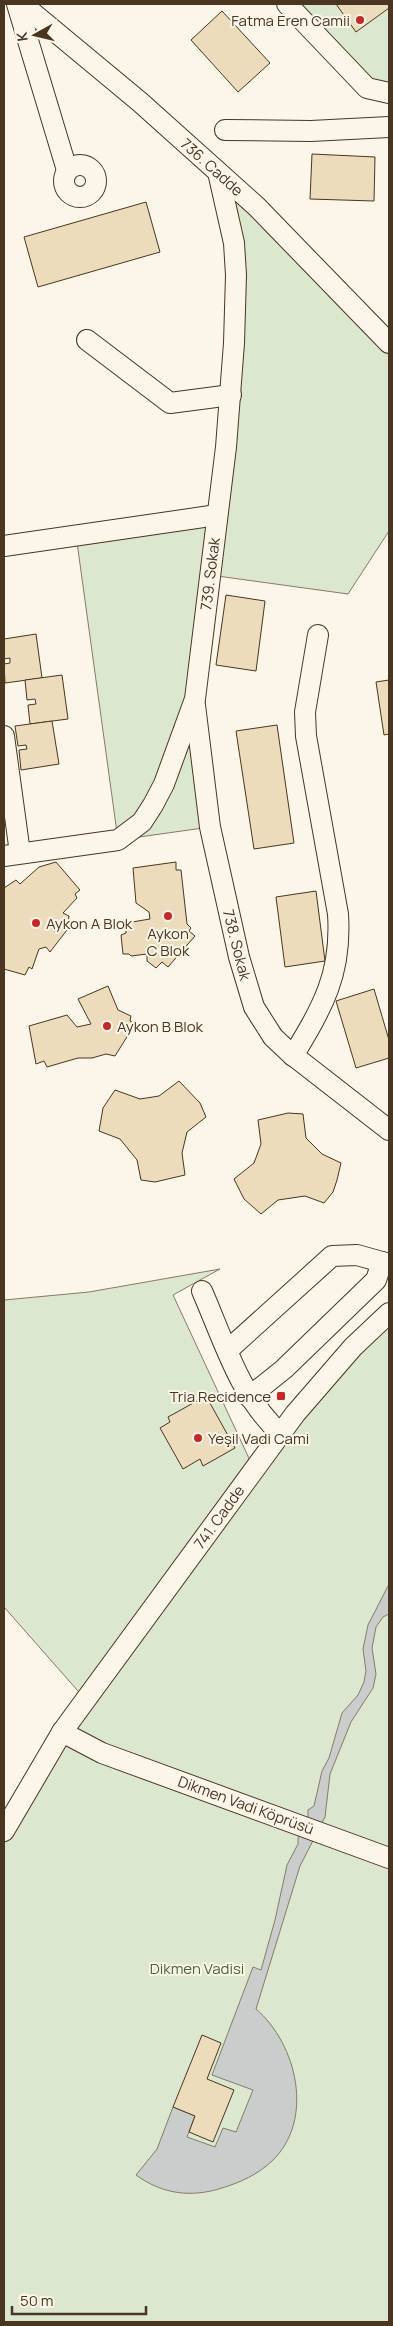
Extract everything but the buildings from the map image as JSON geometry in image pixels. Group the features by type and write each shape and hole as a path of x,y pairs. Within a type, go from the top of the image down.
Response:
{"street":[{"path":"17,4 67,170"},
{"name":"736. Cadde","path":"22,4 133,96 256,206 389,343"},
{"path":"287,4 367,88 389,93"},
{"path":"225,130 311,131 389,126"},
{"name":"739. Sokak","path":"12,855 118,840 136,827 153,805 164,784 195,699 230,395 236,275 235,251 228,211 218,172"},
{"path":"87,340 170,403 230,395"},
{"path":"4,546 217,514"},
{"path":"293,1056 320,1010 336,968 340,940 338,914 306,736 305,712 318,635"},
{"name":"738. Sokak","path":"195,699 210,827 244,974 254,1007 273,1037 293,1056 389,1130"},
{"path":"4,736 12,855"},
{"path":"228,1350 332,1256 350,1254 385,1263 376,1280 284,1369 249,1397"},
{"path":"202,1292 249,1397 263,1417 281,1434"},
{"name":"741. Cadde","path":"4,1830 62,1732 294,1414 353,1347 389,1313"},
{"name":"Dikmen Vadi Köprüsü","path":"62,1732 102,1753 389,1858"}],"green space":[{"path":"287,4 389,4 389,93 367,88"},
{"path":"218,172 389,343 389,531 348,594 210,575 195,699 210,827 118,840 76,535 217,514 234,343"},
{"name":"Dikmen Vadisi","path":"220,1269 173,1295 254,1469 389,1313 389,2322 4,2322 4,1831 85,1699 4,1607 4,1300 89,1292"}],"shaded area":[{"path":"389,1584 389,1614 383,1617 376,1627 372,1648 376,1674 373,1688 351,1722 330,1774 325,1817 300,1866 256,2009 270,2024 282,2042 290,2062 296,2083 297,2104 293,2125 285,2144 272,2161 242,2181 199,2193 166,2190 136,2175 157,2149 173,2107 195,2116 187,2137 215,2147 223,2128 236,2132 253,2090 212,2075 253,1967 261,1970 275,1920 287,1865 298,1844 298,1838 308,1822 308,1810 314,1806 322,1771 329,1758 342,1713 358,1695 364,1682 366,1671 363,1649 368,1625"}],"place":[{"name":"Fatma Eren Camii","path":"360,20"},
{"name":"Aykon C Blok","path":"168,916"},
{"name":"Aykon A Blok","path":"36,923"},
{"name":"Aykon B Blok","path":"107,1026"},
{"name":"Tria Recidence","path":"281,1396"},
{"name":"Yeşil Vadi Cami","path":"198,1438"}]}
